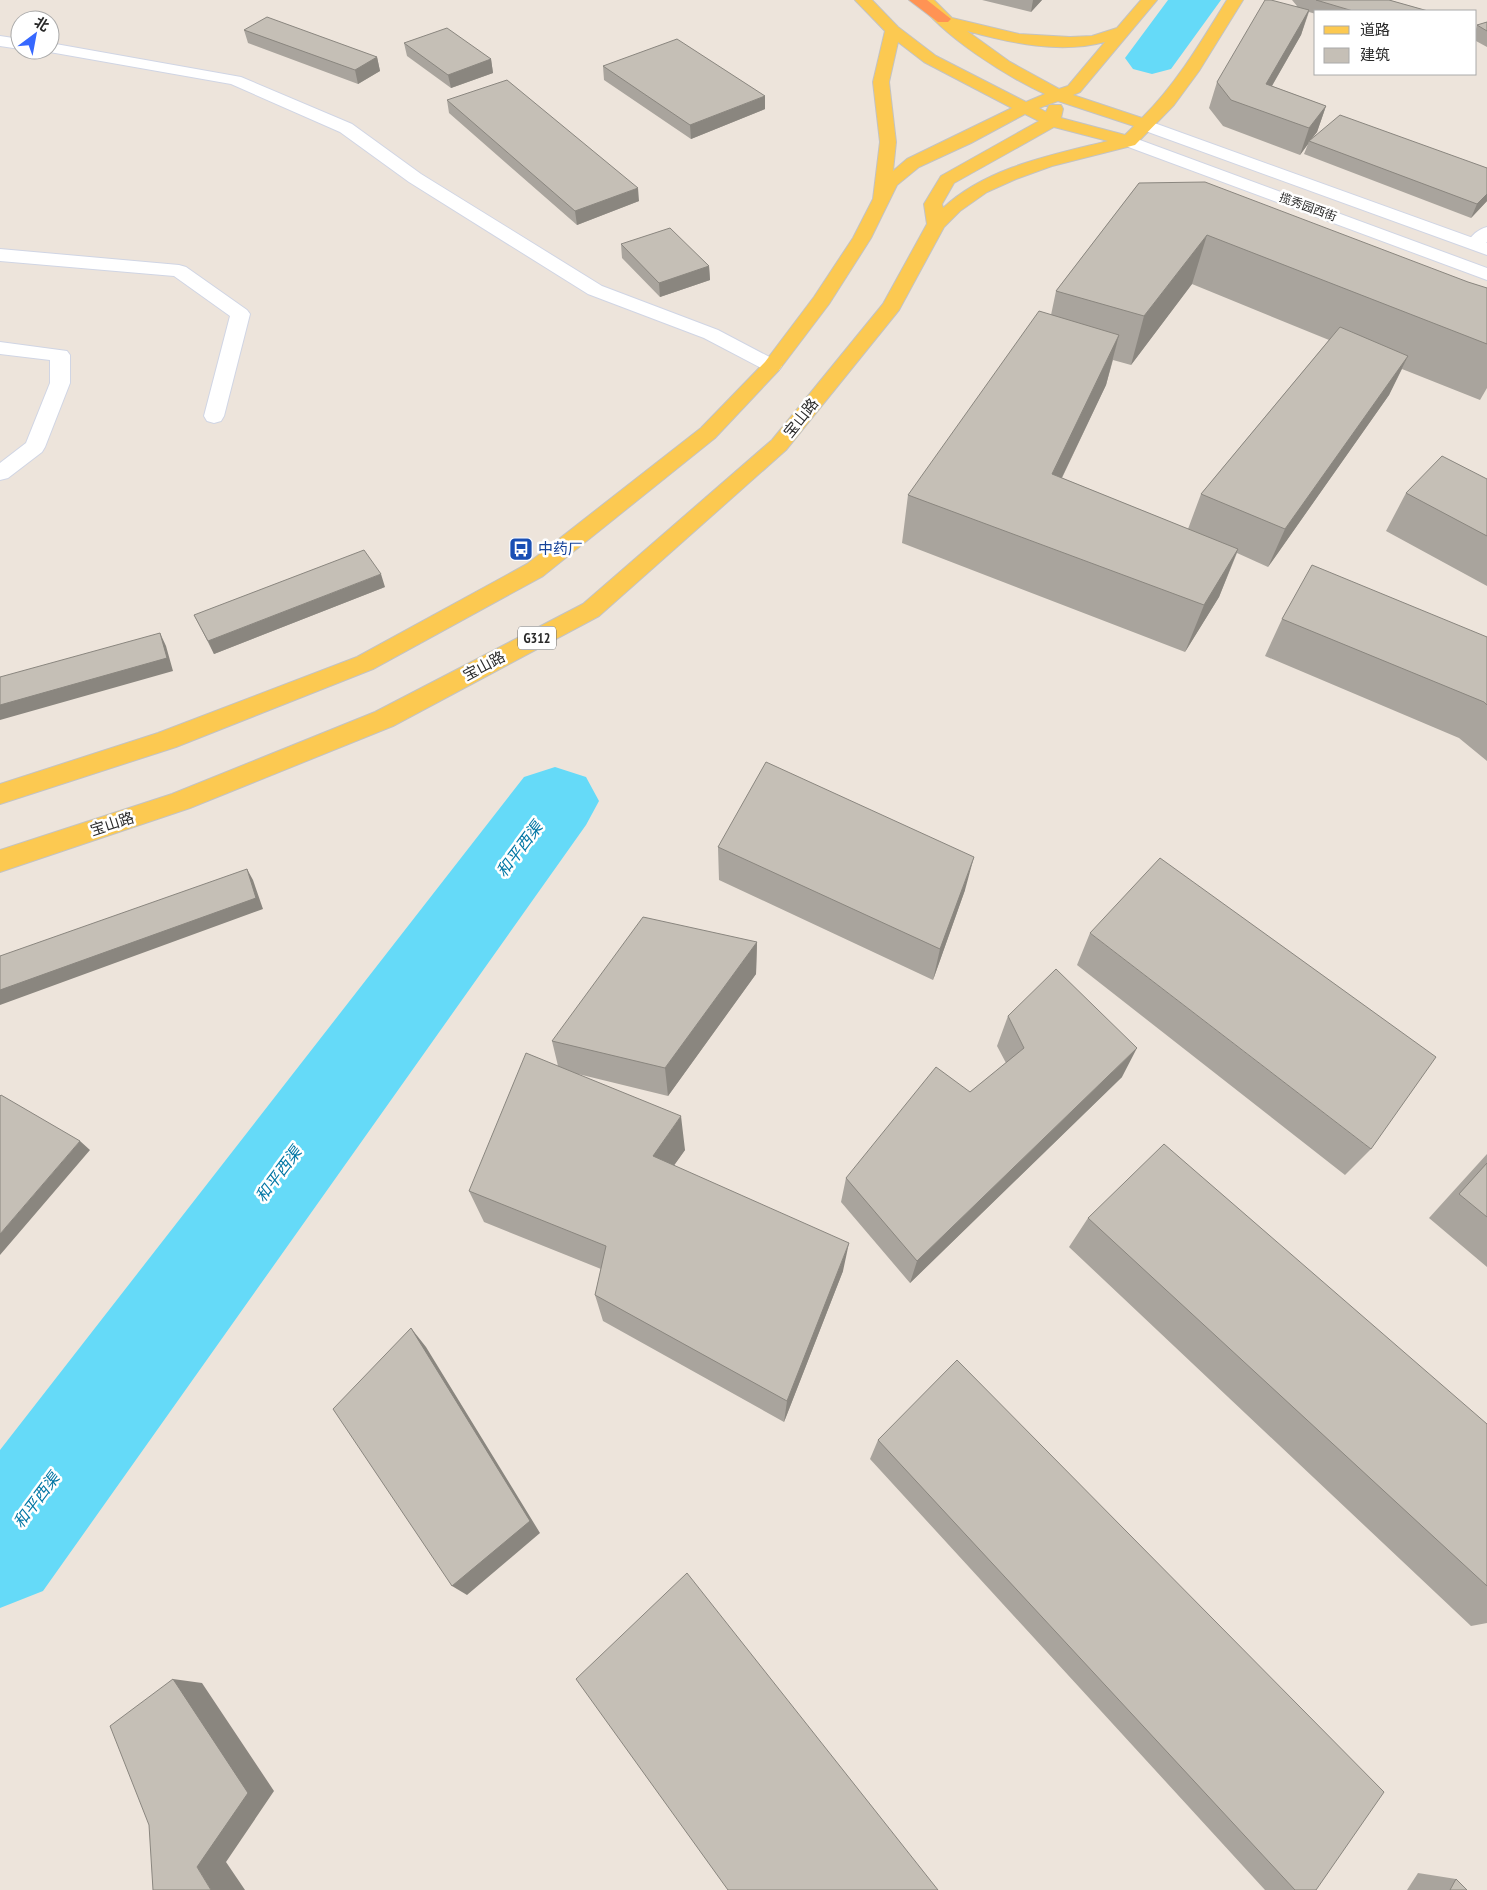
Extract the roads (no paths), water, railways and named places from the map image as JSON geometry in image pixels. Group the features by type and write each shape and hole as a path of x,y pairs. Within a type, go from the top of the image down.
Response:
{"highway":[{"path":"917,0 942,19"}],"main road":[{"path":"863,0 893,30 930,59 1052,121 1129,141"},
{"path":"924,0 942,19 981,52 1059,95 1146,124"},
{"path":"0,794 167,740 365,663 542,564 708,433 772,366 822,300 862,238 890,182 913,163 965,140 1024,108 1074,89 1149,0"},
{"path":"936,224 954,207 981,188 1010,174 1046,162 1129,141 1168,102 1191,71 1235,0"},
{"path":"942,19 988,33 1032,40 1088,41 1124,31"},
{"path":"881,199 888,142 881,82 893,30"},
{"path":"936,224 933,204 947,180 1052,121 1059,95"},
{"name":"宝山路","path":"0,861 181,801 384,719 591,610 779,445 892,306 936,224"}],"street":[{"path":"60,50 235,80 346,128 415,178 595,290 711,334 772,366"},
{"name":"揽秀园西街","path":"1146,124 1483,242"},
{"name":"揽秀园西街","path":"1129,141 1487,274"},
{"path":"0,256 179,271 240,314 214,416"},
{"path":"0,348 60,355 60,383 35,447 0,474"}],"waterway":[{"name":"和平西渠","path":"1152,58 1195,0"},
{"name":"和平西渠","path":"0,1548 555,801"}],"place":[{"name":"中药厂","path":"521,549"}]}
